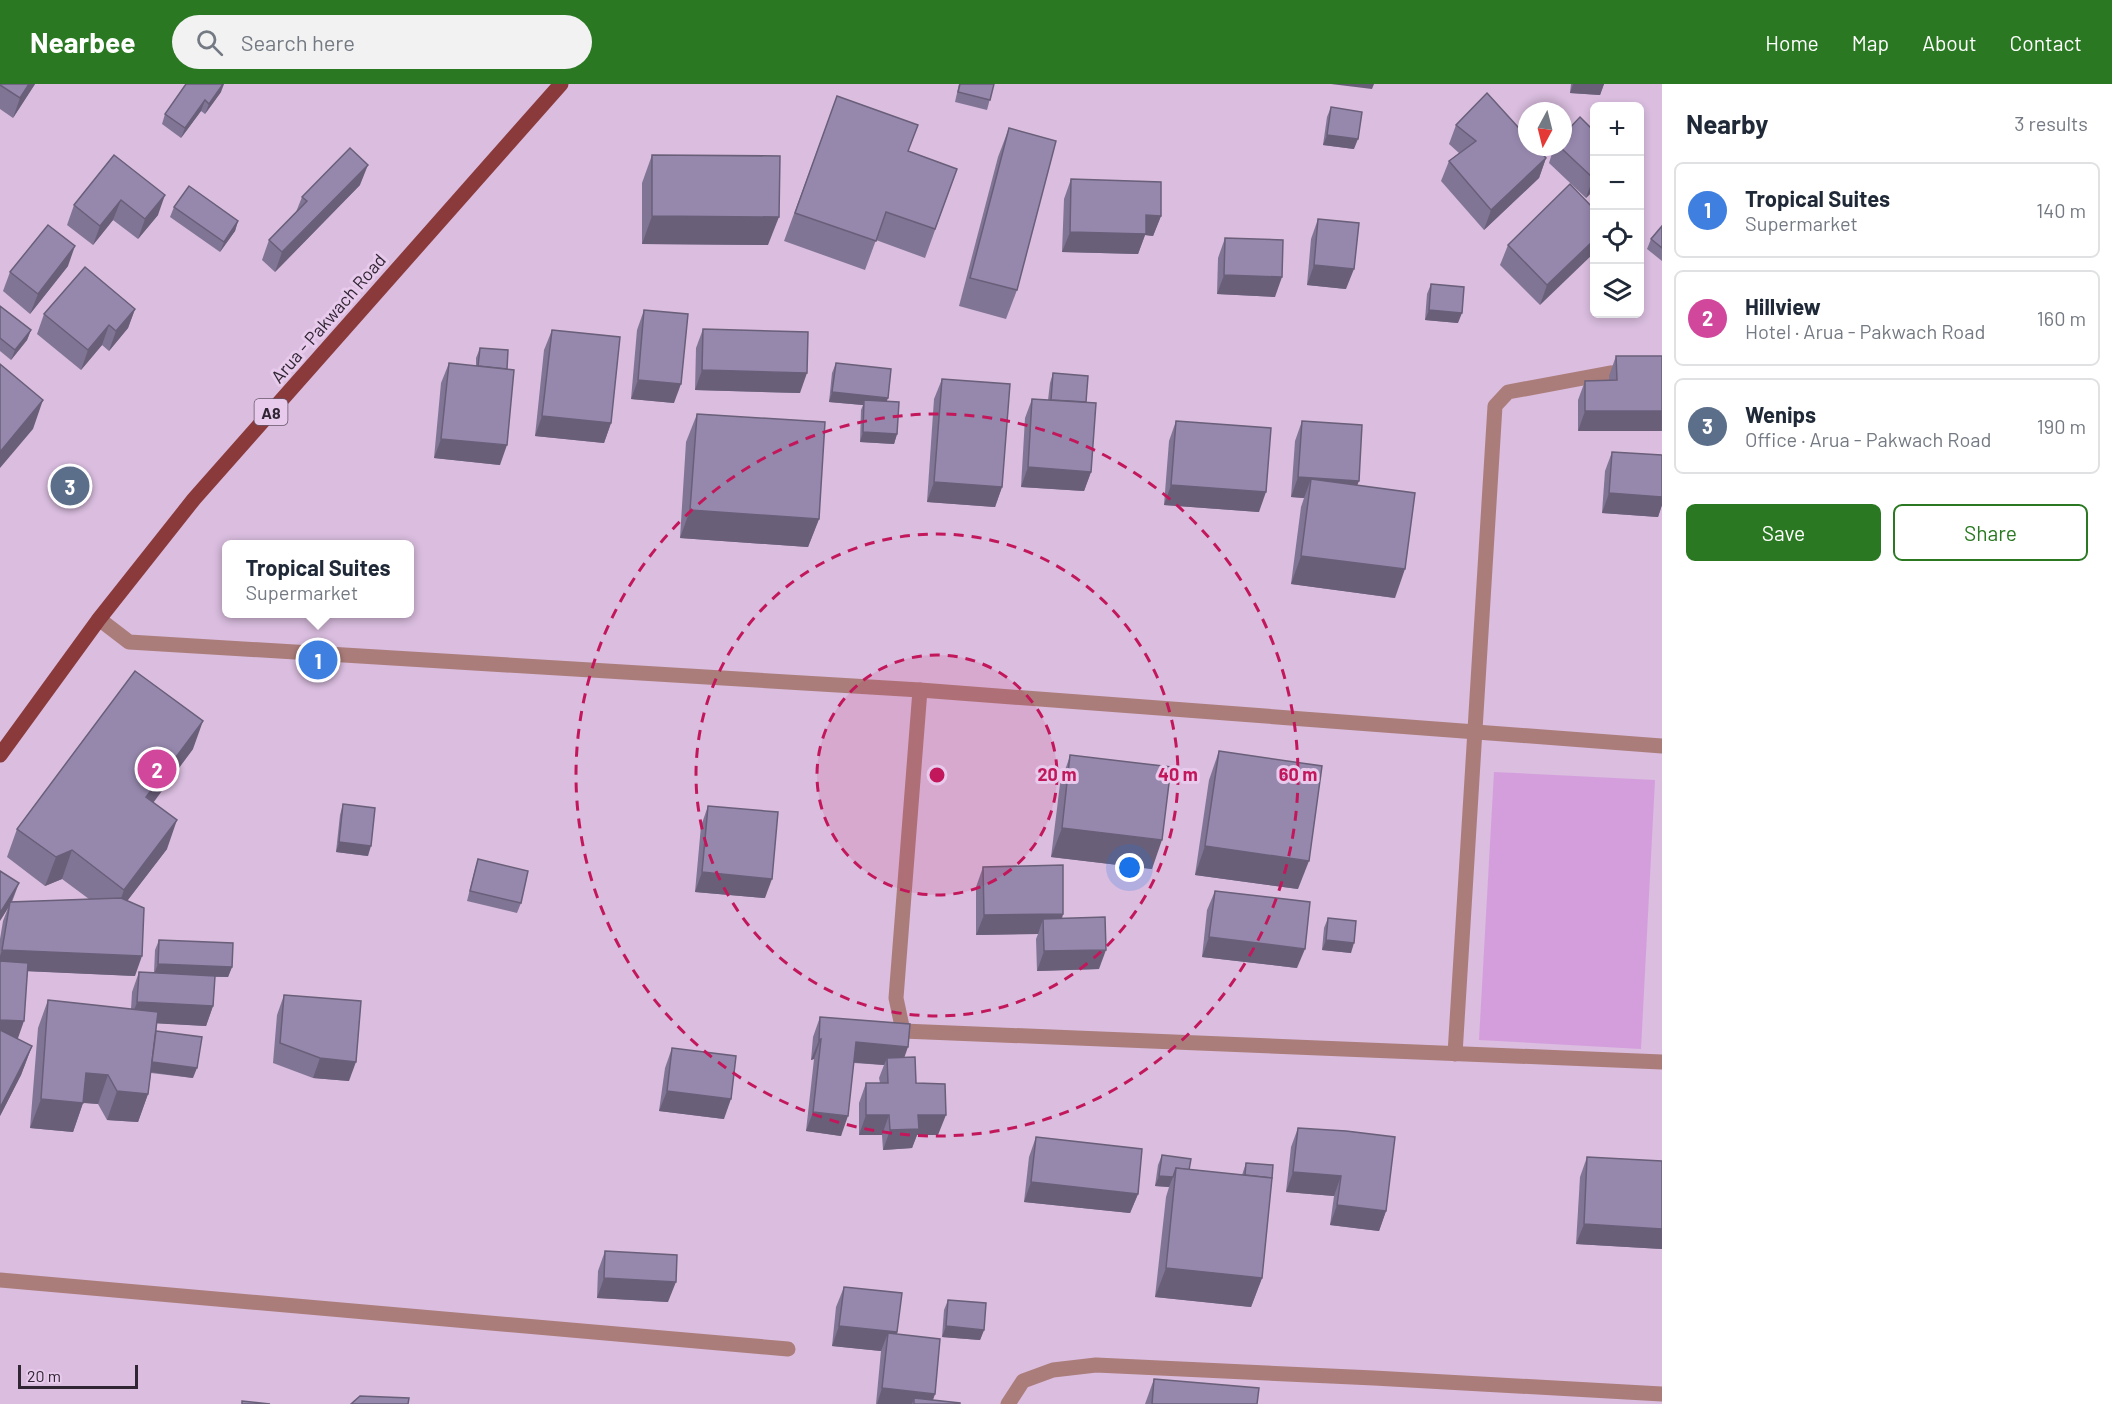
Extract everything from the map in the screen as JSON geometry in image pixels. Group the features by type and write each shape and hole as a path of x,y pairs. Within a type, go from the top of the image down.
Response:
{"main road":[{"name":"Arua - Pakwach Road","path":"0,755 99,619 194,499 561,84"}],"street":[{"path":"1455,1054 1495,406 1509,392 1610,373 1662,370"},
{"path":"99,619 129,642 920,690 1662,746"},
{"path":"920,690 896,998 903,1031 1662,1062"},
{"path":"0,1280 788,1348"},
{"path":"1008,1404 1023,1381 1053,1370 1096,1365 1662,1394"}],"shaded area":[{"path":"1494,772 1655,780 1641,1049 1479,1040"}],"building":[{"path":"0,84 29,84 20,98"},
{"path":"186,84 223,84 209,104 205,100 185,128 165,114"},
{"path":"960,84 994,84 990,100 958,92"},
{"path":"1487,93 1518,127 1518,156 1544,156 1546,158 1491,210 1449,161 1476,141 1456,125"},
{"path":"837,96 918,125 908,151 957,169 935,229 886,212 876,241 795,213"},
{"path":"1331,107 1362,112 1358,139 1327,135"},
{"path":"1580,117 1590,127 1590,175 1570,156 1572,156 1572,125"},
{"path":"1009,128 1056,141 1017,290 970,278"},
{"path":"350,148 368,165 282,252 269,240 307,201 302,197"},
{"path":"114,155 165,195 145,219 121,200 100,226 74,205"},
{"path":"652,155 780,156 779,217 652,216"},
{"path":"1071,179 1161,182 1161,216 1146,215 1146,234 1070,232"},
{"path":"1570,184 1590,205 1590,244 1547,285 1508,245"},
{"path":"189,186 238,221 224,242 174,207"},
{"path":"1318,219 1359,223 1354,269 1314,265"},
{"path":"48,225 75,246 38,294 10,272"},
{"path":"1662,226 1662,248 1651,239"},
{"path":"1225,238 1283,240 1282,277 1224,275"},
{"path":"85,267 135,309 116,331 109,325 88,350 44,314"},
{"path":"1431,284 1464,287 1462,313 1429,310"},
{"path":"0,306 31,330 15,350 0,338"},
{"path":"644,310 688,314 681,384 638,380"},
{"path":"703,329 808,332 807,373 702,370"},
{"path":"552,330 620,337 611,423 542,416"},
{"path":"480,348 508,350 507,369 478,366"},
{"path":"1616,356 1662,356 1662,411 1585,411 1585,381 1617,380"},
{"path":"449,363 514,370 507,445 441,439"},
{"path":"836,363 891,369 888,398 832,392"},
{"path":"0,364 43,400 0,452"},
{"path":"1053,373 1088,376 1086,402 1051,400"},
{"path":"942,379 1010,384 1002,487 934,482"},
{"path":"1032,399 1096,403 1091,472 1028,467"},
{"path":"864,400 899,402 897,434 863,432"},
{"path":"697,414 825,422 819,519 690,510"},
{"path":"1176,421 1271,428 1266,492 1171,485"},
{"path":"1302,421 1362,425 1359,481 1298,477"},
{"path":"1612,452 1662,455 1662,497 1609,493"},
{"path":"1311,479 1415,493 1405,569 1301,556"},
{"path":"135,671 203,721 146,797 177,820 124,890 72,850 56,857 17,829"},
{"path":"1219,751 1322,766 1309,861 1205,846"},
{"path":"1070,755 1171,767 1162,840 1062,828"},
{"path":"343,804 375,808 371,846 339,842"},
{"path":"708,806 778,812 772,879 702,872"},
{"path":"478,859 528,871 521,903 470,891"},
{"path":"1063,865 1063,914 984,915 983,867"},
{"path":"0,871 19,883 0,913"},
{"path":"1215,891 1310,902 1305,949 1209,937"},
{"path":"121,898 144,908 142,956 2,950 10,902"},
{"path":"1105,917 1106,950 1044,951 1043,919"},
{"path":"1328,918 1356,921 1354,943 1326,940"},
{"path":"159,940 233,943 232,967 158,964"},
{"path":"0,961 28,963 24,1021 0,1020"},
{"path":"139,972 215,976 213,1006 137,1002"},
{"path":"284,995 361,1001 356,1062 320,1058 280,1043"},
{"path":"48,1000 158,1012 148,1094 117,1091 108,1075 86,1073 83,1103 41,1099"},
{"path":"820,1017 910,1024 908,1047 856,1042 848,1116 813,1112 821,1039 819,1040"},
{"path":"0,1030 32,1046 0,1108"},
{"path":"156,1031 202,1037 197,1068 152,1062"},
{"path":"672,1048 736,1056 731,1099 667,1091"},
{"path":"915,1057 916,1083 945,1084 946,1115 918,1115 919,1129 890,1130 889,1115 866,1115 866,1083 888,1083 887,1058"},
{"path":"1298,1128 1395,1137 1386,1211 1337,1205 1341,1176 1293,1172"},
{"path":"1036,1137 1142,1149 1138,1194 1031,1182"},
{"path":"1162,1155 1191,1159 1189,1170 1176,1168 1173,1177 1159,1176"},
{"path":"1587,1157 1662,1161 1662,1229 1584,1224"},
{"path":"1246,1163 1273,1165 1272,1178 1245,1175"},
{"path":"1176,1168 1272,1178 1262,1278 1166,1268"},
{"path":"605,1251 677,1255 676,1282 604,1278"},
{"path":"844,1287 902,1293 897,1332 839,1326"},
{"path":"948,1300 986,1303 984,1330 946,1326"},
{"path":"888,1333 940,1339 935,1394 882,1388"},
{"path":"1154,1379 1259,1388 1257,1404 1152,1404"},
{"path":"360,1396 409,1398 408,1404 351,1404"},
{"path":"914,1398 960,1403 960,1404 914,1404"},
{"path":"242,1401 270,1404 242,1404"}],"place":[{"name":"Wenips","path":"70,486"},
{"name":"Tropical Suites","path":"318,660"},
{"name":"Hillview","path":"157,769"}]}
